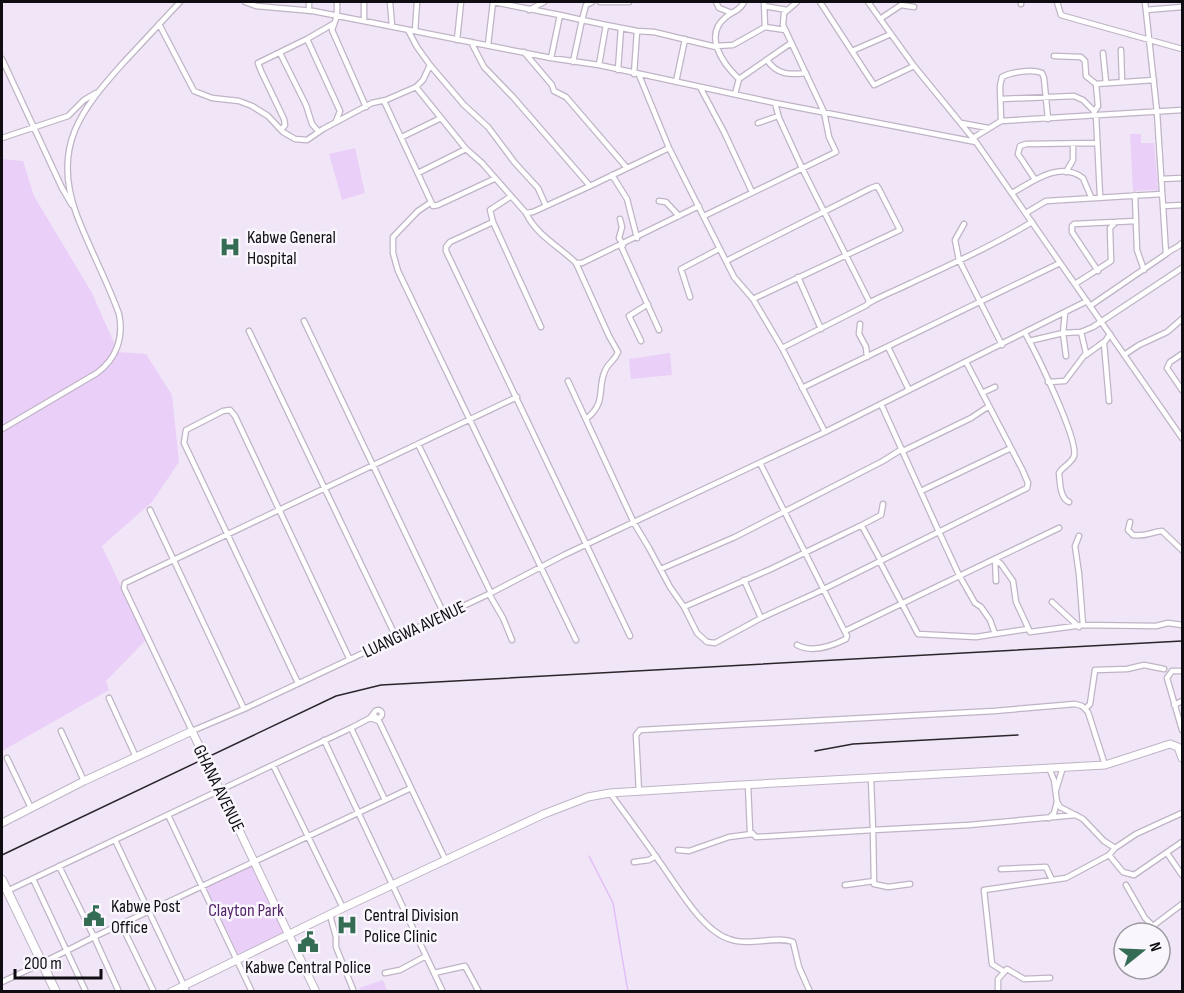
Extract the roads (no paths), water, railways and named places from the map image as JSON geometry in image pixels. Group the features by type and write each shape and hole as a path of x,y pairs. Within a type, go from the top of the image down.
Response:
{"highway":[{"path":"2,880 4,892 56,992"},
{"path":"40,964 50,992"}],"main road":[{"name":"LUANGWA AVENUE","path":"2,823 84,781 192,731"},
{"name":"GHANA AVENUE","path":"192,731 316,992"},
{"path":"171,992 185,988 237,959 343,908 588,796 1105,765 1170,744 1178,747 1182,758"}],"street":[{"path":"76,212 68,167 71,142 81,114 96,93 180,2"},
{"path":"245,2 392,26 775,103 975,140"},
{"path":"281,2 281,8"},
{"path":"309,2 309,11"},
{"path":"337,2 337,16 332,30 366,107"},
{"path":"364,2 364,21"},
{"path":"390,2 392,26"},
{"path":"415,31 417,2"},
{"path":"457,40 460,2"},
{"path":"488,45 493,2 637,31 654,32 716,47 733,45 765,27 785,30"},
{"path":"529,10 544,2"},
{"path":"573,62 586,5 592,2"},
{"path":"600,2 629,2"},
{"path":"716,2 720,8 733,13"},
{"path":"739,79 716,47 716,34 720,22 739,10 744,2"},
{"path":"704,216 836,152 829,137 824,112 785,30 783,17 796,2"},
{"path":"820,2 874,85 914,66"},
{"path":"868,2 914,66 975,140 1182,438"},
{"path":"1057,2 1061,15 1182,49"},
{"path":"1146,2 1157,112 1166,254"},
{"path":"765,27 764,4 787,10"},
{"path":"1146,10 1172,4 1182,6"},
{"path":"880,19 901,5 914,7"},
{"path":"551,58 560,15"},
{"path":"159,24 194,91 212,98 239,101 252,106 263,112 281,130 300,140 310,139 372,103 384,101 416,87 430,64"},
{"path":"281,130 285,125 284,119 258,63 333,24"},
{"path":"599,66 606,25"},
{"path":"618,70 621,28"},
{"path":"408,30 430,64 464,105 488,127 515,164 538,188 546,206"},
{"path":"637,31 637,75 669,148 734,278 753,299 782,348 825,432"},
{"path":"852,51 891,34"},
{"path":"307,39 340,111 334,124"},
{"path":"676,82 685,39"},
{"path":"471,42 484,67 590,186"},
{"path":"735,94 739,79 791,43"},
{"path":"1121,50 1122,82"},
{"path":"524,52 554,90 566,98 627,168"},
{"path":"280,53 306,105 312,124 319,132"},
{"path":"1103,53 1106,83"},
{"path":"1054,56 1081,57 1085,61 1086,76 1096,84 1154,80"},
{"path":"2,59 62,188 76,212 119,314 121,328 118,345 110,361 97,373 2,429"},
{"path":"767,60 773,68 790,75 806,73"},
{"path":"1001,122 1002,77 1007,74 1037,71 1043,74 1048,119"},
{"path":"1096,84 1098,106 1094,114 1100,196"},
{"path":"416,87 466,149 482,163 526,213 530,221 576,263 618,352 615,361 604,372 598,407 586,419"},
{"path":"700,87 752,192"},
{"path":"2,138 61,119 96,93"},
{"path":"1001,99 1079,98 1094,114"},
{"path":"384,101 433,206 494,179"},
{"path":"775,103 778,116 802,168 869,303"},
{"path":"975,140 988,128 1001,122 1094,114 1182,110"},
{"path":"72,113 81,114"},
{"path":"758,123 778,116"},
{"path":"402,137 441,118"},
{"path":"961,123 988,128"},
{"path":"1034,178 1018,154 1020,146 1097,143"},
{"path":"1066,172 1073,160 1073,145"},
{"path":"526,213 590,186 669,148"},
{"path":"418,173 466,149"},
{"path":"1012,193 1044,174 1066,172 1083,178 1091,197"},
{"path":"612,175 627,199 637,238"},
{"path":"1161,179 1182,178"},
{"path":"726,261 877,186 900,230 753,299"},
{"path":"1026,213 1046,201 1162,194"},
{"path":"1135,195 1137,250 1144,270"},
{"path":"510,197 490,210 493,222 541,327"},
{"path":"659,201 666,202 679,216"},
{"path":"430,203 418,210 393,237 393,253 398,272 576,640"},
{"path":"1163,206 1182,205"},
{"path":"576,263 586,262 699,206"},
{"path":"620,219 622,227 619,238 659,330"},
{"path":"1098,271 1072,232 1072,226 1074,224 1136,221"},
{"path":"493,222 450,242 446,251 630,636"},
{"path":"782,348 884,294 909,285 1032,222"},
{"path":"1075,284 1110,261 1112,239 1110,228 1116,222"},
{"path":"964,224 955,240 959,260 1002,345"},
{"name":"LUANGWA AVENUE","path":"192,731 490,594 541,567 825,432 1065,313 1088,304 1144,270 1172,249 1182,246"},
{"path":"690,297 681,269 719,249"},
{"path":"802,388 1060,263"},
{"path":"1029,341 1063,333 1081,332 1101,322 1182,268"},
{"path":"798,277 821,329"},
{"path":"641,341 629,316 648,304"},
{"path":"1065,313 1063,333 1066,356"},
{"path":"1124,355 1167,332 1182,319"},
{"path":"304,321 444,614"},
{"path":"860,324 860,334 866,346 867,357"},
{"path":"249,331 396,637"},
{"path":"1081,332 1086,349 1085,356"},
{"path":"1025,333 1065,418 1075,453 1059,473 1062,495 1065,501 1069,502"},
{"path":"1048,382 1065,381 1085,356 1105,341 1110,334"},
{"path":"1105,341 1108,401"},
{"path":"888,347 909,390"},
{"path":"1181,386 1167,368 1182,354"},
{"path":"568,381 634,522 697,633 701,639 710,643 725,638 761,618 825,589 1027,488 1028,483 966,362"},
{"path":"982,393 995,387"},
{"path":"173,559 517,397"},
{"path":"881,404 959,575 975,603 981,607 990,620 995,633"},
{"path":"661,569 735,537 902,450 971,418 990,406"},
{"path":"298,683 183,438 186,430 215,415 227,410 232,412 349,658"},
{"path":"418,444 512,640"},
{"path":"921,491 1011,448"},
{"path":"760,463 845,631 846,639 827,647 803,648 797,645"},
{"path":"684,607 860,526 881,514 883,504"},
{"path":"150,510 244,709"},
{"path":"1130,522 1128,530 1132,536"},
{"path":"860,526 918,634 976,638 1028,629 1033,632 1081,626 1156,626 1168,623 1182,625"},
{"path":"845,631 1059,528"},
{"path":"1126,537 1145,537 1155,531 1162,531 1182,550"},
{"path":"1079,536 1075,546 1079,574 1081,626"},
{"name":"GHANA AVENUE","path":"173,559 124,584 124,588 192,731"},
{"path":"995,559 996,581"},
{"path":"995,559 1013,581 1015,598 1028,629"},
{"path":"744,580 761,618"},
{"path":"1052,602 1081,626"},
{"path":"1085,709 1090,704 1095,670 1127,669 1144,665 1164,669"},
{"path":"1182,670 1172,671 1167,678 1182,730"},
{"path":"109,698 136,758"},
{"path":"1174,705 1182,701"},
{"path":"639,792 636,735 640,730 994,711 1075,704 1085,709 1090,718 1105,765"},
{"path":"4,892 376,718 446,861"},
{"path":"351,728 385,800"},
{"path":"61,731 84,781"},
{"path":"324,741 443,992"},
{"path":"7,758 31,808"},
{"path":"273,765 343,908"},
{"path":"1055,792 1063,767"},
{"path":"1048,768 1054,780 1057,802 1060,807 1083,819 1104,841 1115,848"},
{"path":"871,779 874,884 888,887 910,884"},
{"path":"748,786 752,834"},
{"path":"2,982 411,788"},
{"path":"610,793 710,928 738,942 784,940 793,942 799,967 810,992"},
{"path":"1049,818 1054,813 1057,802"},
{"path":"1050,978 1023,979 1007,969 1003,971 992,964 984,890 1066,878 1109,855 1115,848 1137,834 1182,813"},
{"path":"168,815 252,992"},
{"path":"678,850 690,851 729,837 752,834 756,837 1076,815"},
{"path":"115,840 185,988"},
{"path":"1109,855 1123,872 1134,875 1182,842"},
{"path":"1167,853 1182,875"},
{"path":"634,862 649,860 656,856"},
{"path":"59,867 119,992"},
{"path":"1001,869 1046,867 1052,880"},
{"path":"33,879 86,992"},
{"path":"845,885 874,881"},
{"path":"1126,885 1145,918 1153,926 1182,904"},
{"path":"330,915 336,937 336,947 354,992"},
{"path":"121,924 153,992"},
{"path":"385,973 400,970 426,956"},
{"path":"434,973 465,966 479,992"},
{"path":"998,992 998,979 1003,971"}],"waterway":[{"path":"589,856 613,903 628,992"}],"railway":[{"path":"2,855 336,696 381,685 1182,641"},
{"path":"815,751 853,744 1018,735"}],"place":[{"name":"Kabwe General Hospital","path":"230,247"},
{"name":"Kabwe Post Office","path":"94,916"},
{"name":"Central Division Police Clinic","path":"347,925"},
{"name":"Kabwe Central Police","path":"308,942"}],"park label":[{"name":"Clayton Park","path":"246,910"}]}
